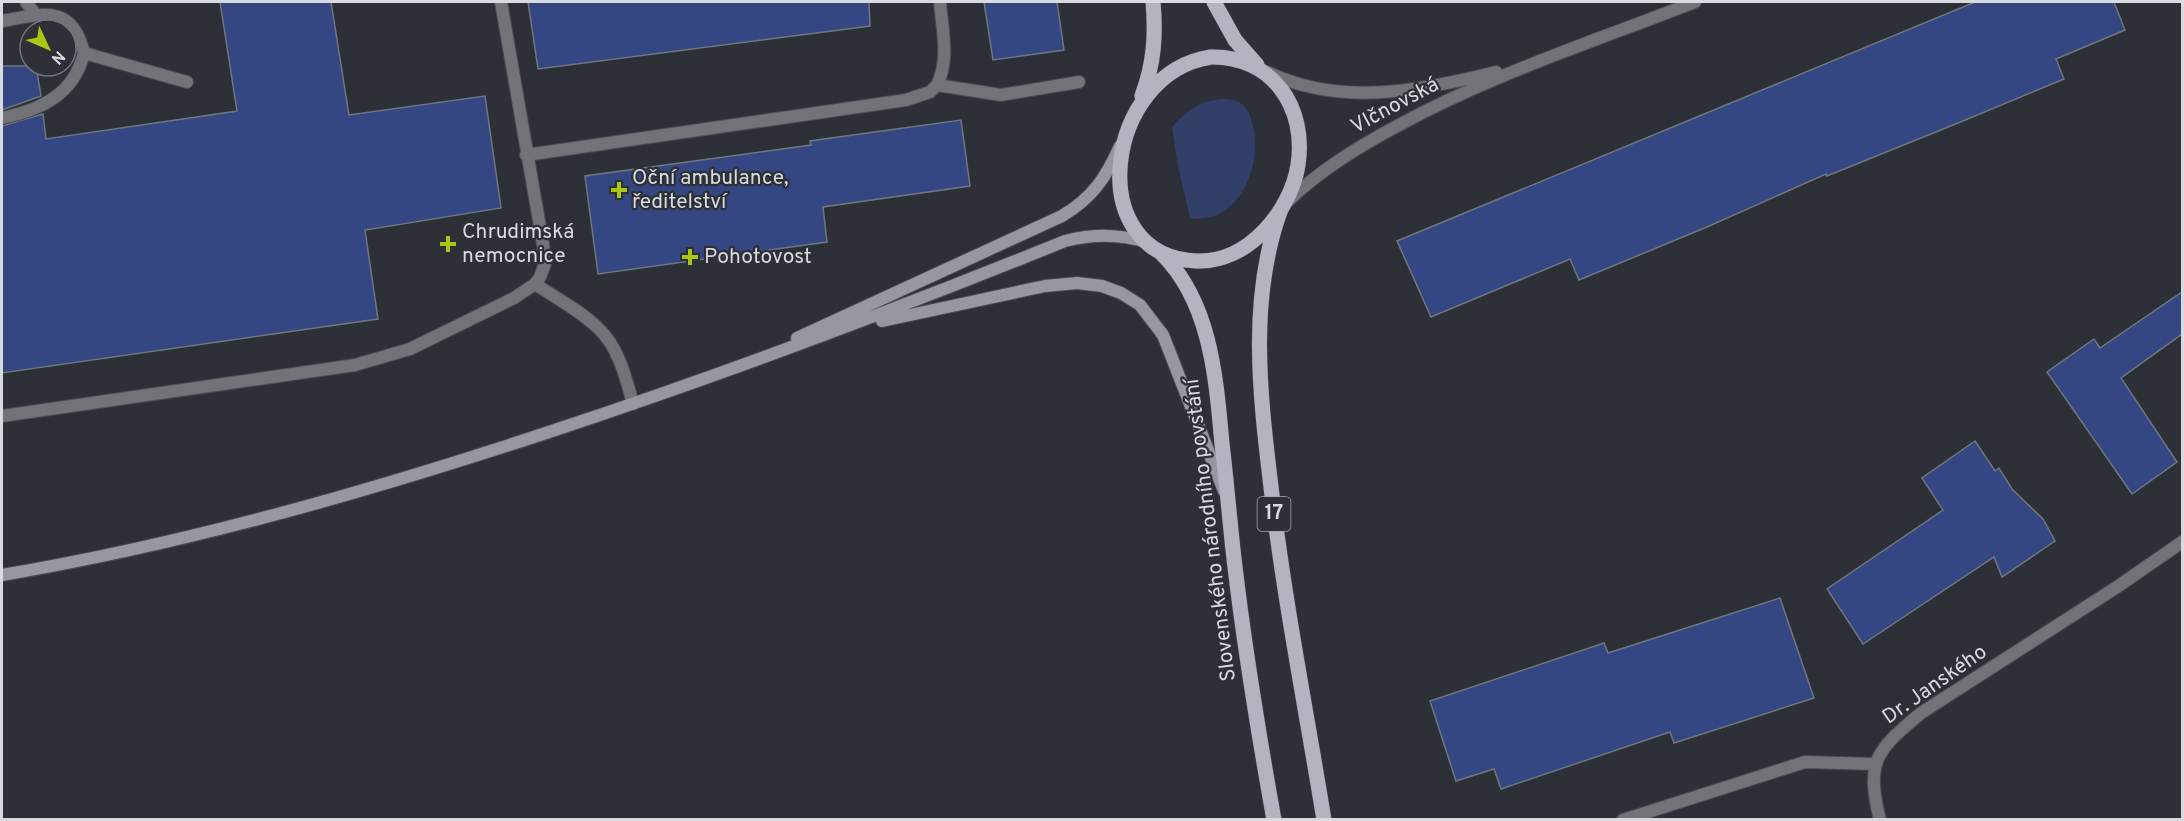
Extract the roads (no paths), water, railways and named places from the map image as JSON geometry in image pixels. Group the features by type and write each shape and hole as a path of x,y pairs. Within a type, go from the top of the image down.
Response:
{"main road":[{"path":"1153,2 1155,38 1153,57 1148,79 1122,154 1120,196 1135,229 1152,245 1176,257 1196,261 1225,256 1247,246 1263,232 1290,192 1298,166 1298,128 1292,107 1271,78 1235,40 1214,2"},
{"path":"1133,118 1146,96 1156,85 1186,63 1224,57 1262,69"},
{"name":"17","path":"1281,208 1272,231 1265,269 1260,315 1260,395 1277,540 1324,819"},
{"name":"Slovenského národního povstání","path":"1152,245 1179,273 1200,315 1205,333 1216,387 1235,568 1254,705 1274,819"}],"street":[{"path":"26,2 36,15"},
{"path":"2,416 343,366 383,358 410,349 514,298 535,284 545,264 543,244 501,2"},
{"path":"526,154 906,100 930,92 938,85 942,75 945,53 940,2"},
{"name":"Vlčnovská","path":"1281,208 1302,188 1351,151 1419,114 1472,88 1540,60 1695,2"},
{"path":"2,21 51,14 62,18 73,25 81,38 84,53 81,65 71,83 59,96 26,113 2,118"},
{"path":"84,53 187,82"},
{"name":"Vlčnovská","path":"1262,69 1303,86 1341,93 1384,93 1454,82 1540,60"},
{"path":"938,85 1001,94 1079,82"},
{"path":"709,377 1062,216 1078,206 1099,184 1119,150 1133,118"},
{"path":"2,575 155,546 296,510 419,474 633,404 840,330 1065,241 1101,234 1120,236 1152,245"},
{"path":"840,330 1045,286 1077,283 1102,286 1121,293 1140,305 1163,335 1228,504"},
{"path":"535,284 600,329 613,348 624,371 633,404"},
{"name":"Dr. Janského","path":"1874,764 1883,747 1921,714 2117,587 2182,542"},
{"path":"1623,819 1805,762 1874,764 1874,792 1880,819"}],"place":[{"name":"Oční ambulance, ředitelství","path":"619,190"},
{"name":"Chrudimská nemocnice","path":"448,244"},
{"name":"Pohotovost","path":"690,257"}]}
